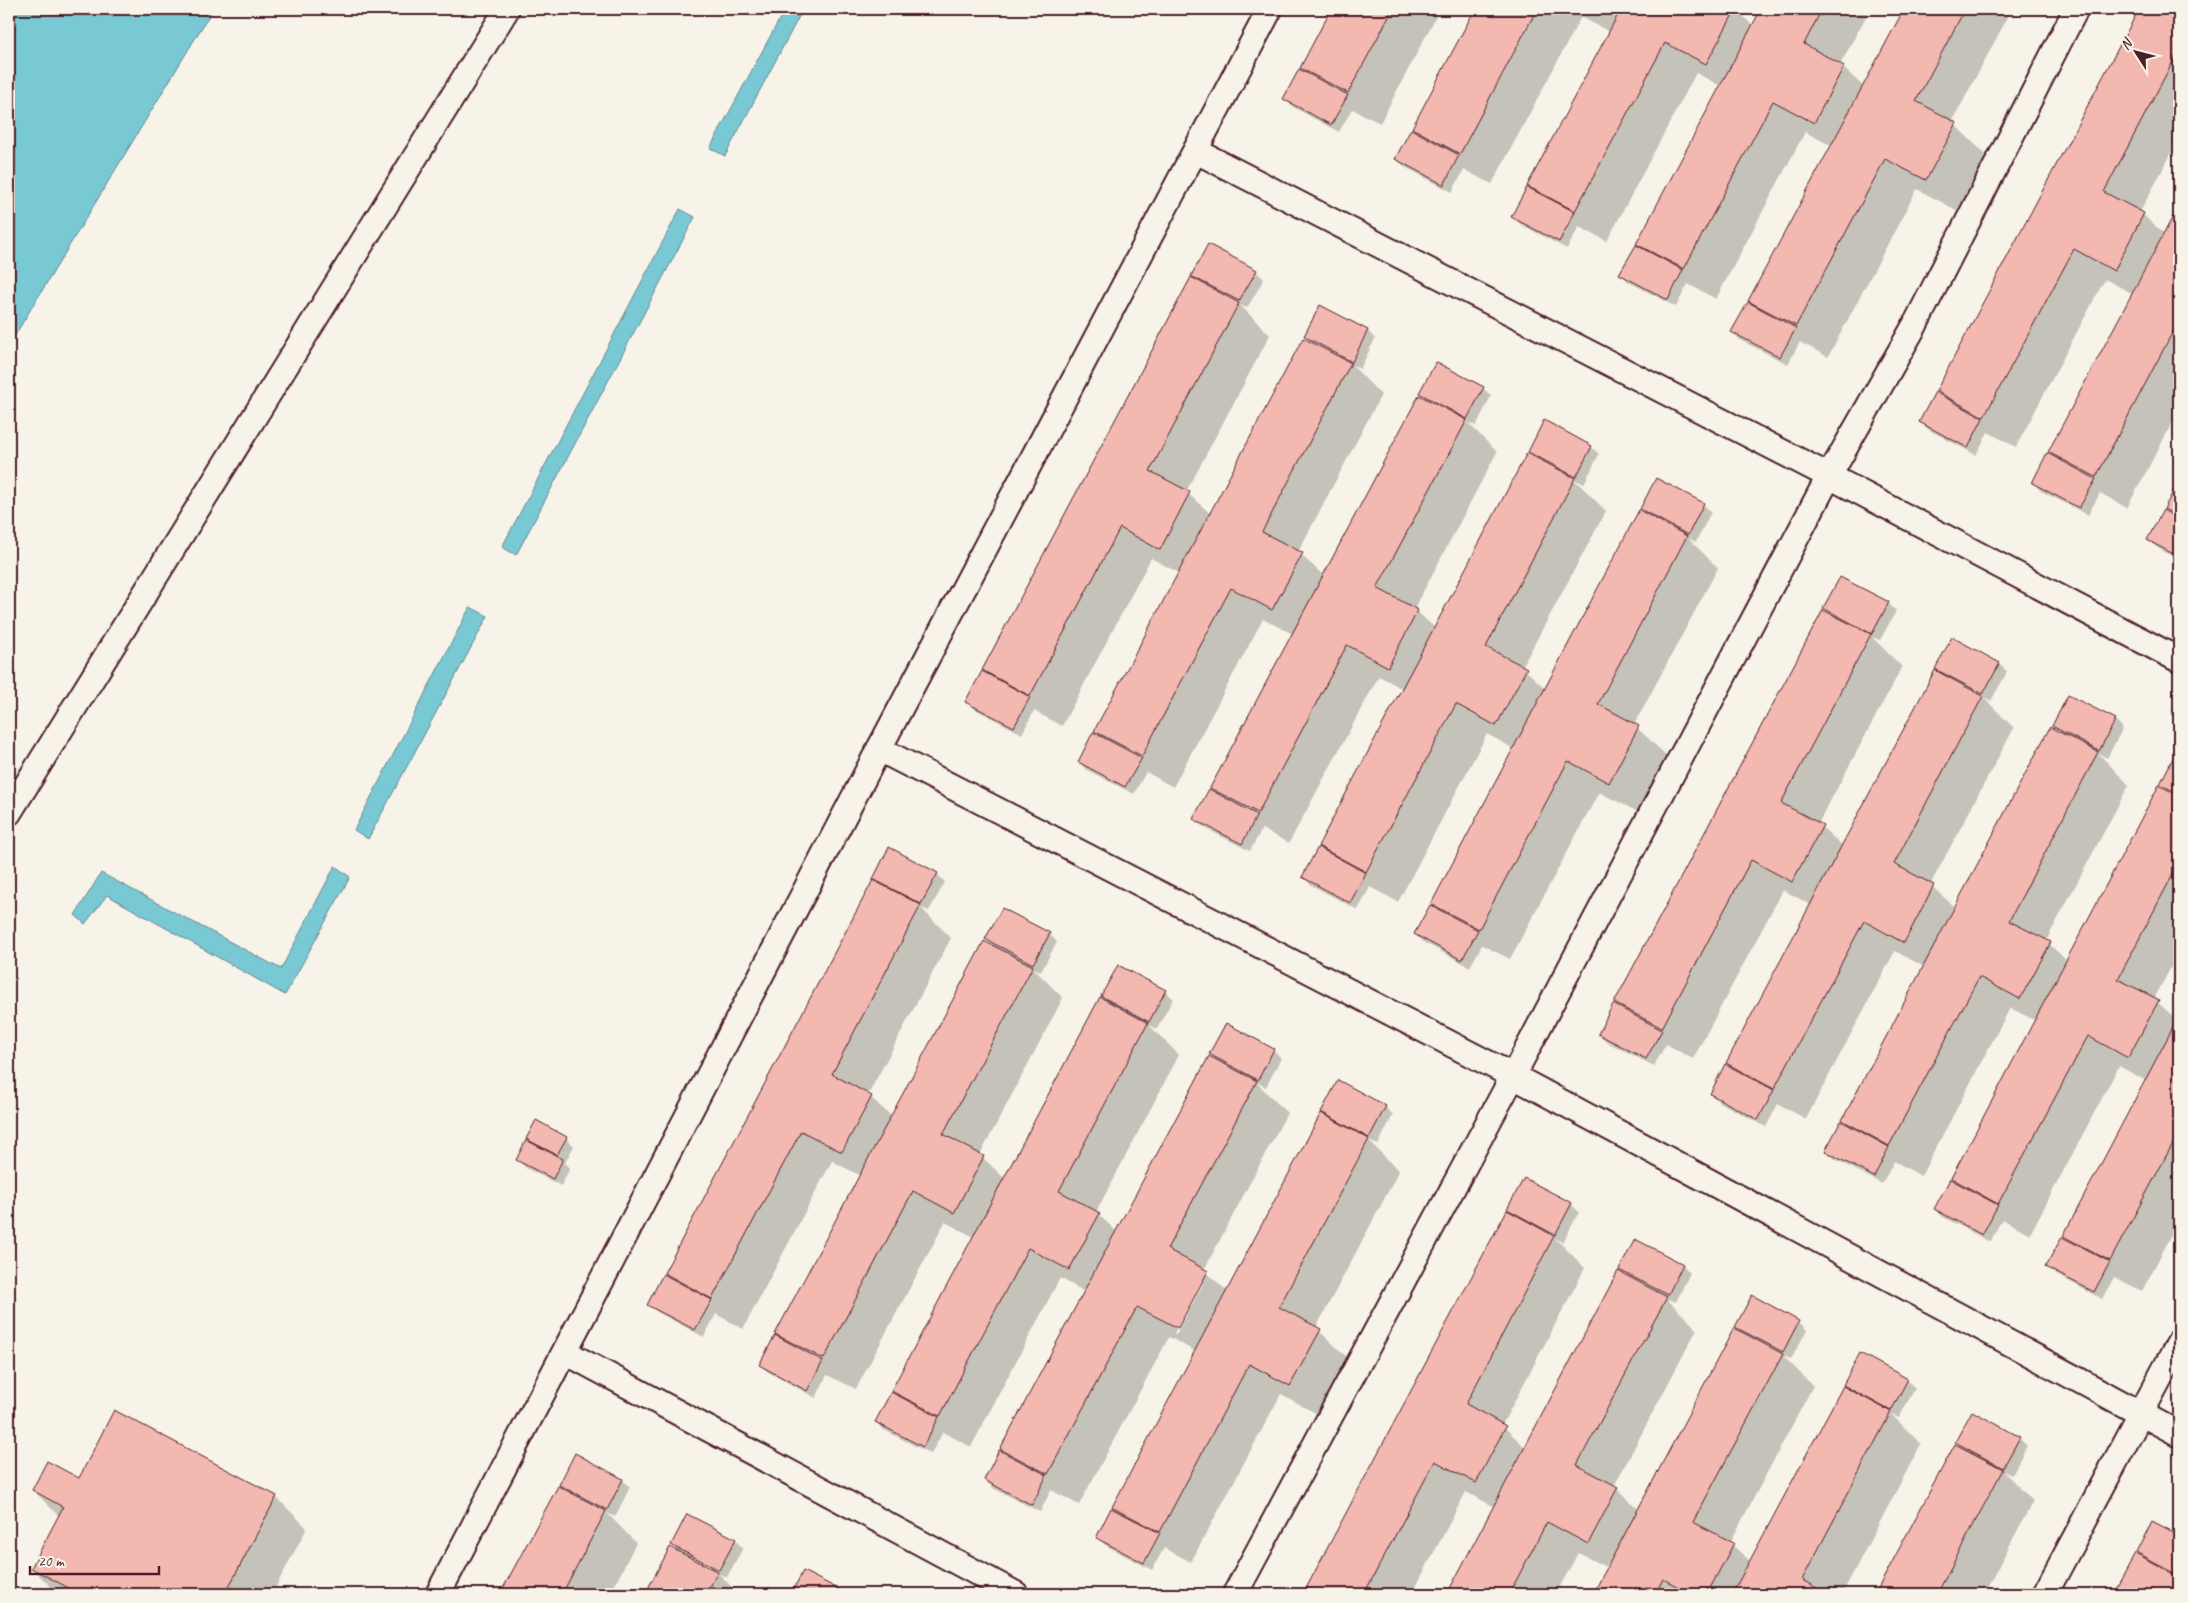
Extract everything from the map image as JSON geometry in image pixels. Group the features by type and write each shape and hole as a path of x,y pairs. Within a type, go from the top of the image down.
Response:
{"lane":[{"path":"9,813 507,9"},
{"path":"438,1594 879,750 1270,9"},
{"path":"1235,1594 1513,1076 1829,476 1915,325 2076,9"},
{"path":"1196,151 1829,476 2179,660"},
{"path":"879,750 1513,1076 2179,1434"},
{"path":"2045,1594 2179,1342"},
{"path":"565,1352 1016,1594"}],"water":[{"path":"9,9 213,9 9,345"},
{"path":"785,9 803,9 725,156 710,148"},
{"path":"680,209 695,217 516,555 502,547"},
{"path":"470,607 488,616 368,839 354,830"},
{"path":"335,866 350,877 285,995 107,895 85,924 75,915 101,873 281,969"}],"building":[{"path":"1331,9 1393,9 1348,93 1300,68"},
{"path":"1475,9 1537,9 1460,154 1412,128"},
{"path":"1621,9 1736,9 1706,64 1665,43 1575,211 1527,186"},
{"path":"1761,9 1822,9 1804,44 1844,66 1814,123 1773,101 1684,269 1636,244"},
{"path":"1904,9 1965,9 1916,101 1957,123 1926,180 1885,159 1796,326 1748,301"},
{"path":"2139,9 2166,9 2179,16 2179,50 2104,192 2144,213 2114,271 2074,249 1984,417 1936,391"},
{"path":"1299,69 1348,95 1331,125 1283,99"},
{"path":"1411,129 1459,155 1444,185 1395,159"},
{"path":"1527,187 1575,212 1559,242 1511,217"},
{"path":"2179,205 2179,320 2096,477 2048,452"},
{"path":"1208,244 1257,270 1239,301 1191,276"},
{"path":"1636,245 1683,270 1668,300 1619,274"},
{"path":"1191,277 1239,303 1150,471 1190,492 1160,550 1120,528 1030,696 982,670"},
{"path":"1748,302 1796,328 1780,357 1731,332"},
{"path":"1320,305 1368,330 1352,362 1304,336"},
{"path":"1303,338 1351,363 1262,532 1303,553 1272,610 1231,588 1142,756 1094,731"},
{"path":"1436,362 1484,387 1467,419 1419,393"},
{"path":"1935,392 1983,418 1968,448 1919,422"},
{"path":"1419,395 1467,420 1377,588 1418,610 1388,667 1347,645 1258,813 1210,788"},
{"path":"1544,420 1592,446 1576,477 1528,452"},
{"path":"1527,453 1575,478 1486,647 1527,668 1496,726 1456,704 1366,872 1318,846"},
{"path":"2047,453 2096,479 2079,508 2032,483"},
{"path":"1656,478 1704,503 1688,535 1640,509"},
{"path":"2179,480 2179,517 2164,509"},
{"path":"1639,510 1687,536 1598,704 1639,726 1609,783 1568,761 1479,929 1431,904"},
{"path":"2163,510 2179,519 2179,557 2147,540"},
{"path":"1840,577 1889,602 1872,634 1823,608"},
{"path":"1823,610 1871,634 1781,803 1823,825 1792,882 1751,860 1662,1028 1614,1003"},
{"path":"1952,637 2000,663 1983,694 1935,669"},
{"path":"1935,670 1983,696 1894,864 1934,885 1904,943 1864,921 1774,1089 1726,1063"},
{"path":"982,671 1030,697 1014,727 965,702"},
{"path":"2068,695 2116,719 2099,751 2052,726"},
{"path":"2050,727 2098,752 2009,921 2051,942 2020,999 1979,977 1889,1146 1842,1120"},
{"path":"1093,732 1142,758 1125,787 1078,762"},
{"path":"2176,752 2179,754 2179,794 2160,784"},
{"path":"2159,785 2179,796 2179,863 2118,979 2159,1000 2128,1058 2088,1036 1998,1204 1951,1178"},
{"path":"1209,789 1257,815 1242,844 1193,819"},
{"path":"889,847 938,873 921,904 873,879"},
{"path":"1318,847 1366,873 1350,903 1302,877"},
{"path":"873,880 921,905 832,1074 872,1096 842,1152 801,1131 712,1299 664,1273"},
{"path":"1430,905 1478,930 1462,960 1414,934"},
{"path":"1002,908 1050,933 1033,964 985,939"},
{"path":"984,941 1033,966 943,1134 984,1156 954,1213 913,1191 824,1359 775,1334"},
{"path":"1118,965 1166,990 1149,1022 1101,996"},
{"path":"1100,997 1148,1023 1059,1191 1100,1213 1069,1270 1028,1248 940,1416 891,1391"},
{"path":"1613,1004 1662,1030 1646,1059 1598,1034"},
{"path":"2179,1016 2179,1132 2110,1261 2063,1236"},
{"path":"1226,1023 1274,1049 1258,1080 1209,1054"},
{"path":"1209,1056 1257,1081 1167,1249 1208,1271 1178,1328 1137,1307 1048,1474 1000,1449"},
{"path":"1725,1064 1774,1090 1758,1120 1710,1094"},
{"path":"1338,1080 1386,1106 1369,1138 1321,1112"},
{"path":"1321,1113 1369,1139 1279,1307 1321,1329 1290,1386 1249,1364 1160,1532 1112,1507"},
{"path":"536,1120 567,1137 557,1155 526,1139"},
{"path":"1841,1121 1889,1147 1874,1177 1825,1151"},
{"path":"526,1140 563,1159 553,1179 516,1160"},
{"path":"1524,1178 1572,1203 1555,1235 1507,1209"},
{"path":"1950,1179 1998,1205 1982,1235 1934,1209"},
{"path":"1507,1210 1554,1236 1466,1404 1506,1426 1476,1483 1435,1461 1364,1594 1303,1594"},
{"path":"2062,1237 2110,1262 2094,1292 2045,1267"},
{"path":"1635,1239 1683,1264 1668,1295 1619,1270"},
{"path":"1618,1271 1667,1297 1577,1465 1618,1487 1588,1544 1547,1522 1509,1594 1447,1594"},
{"path":"663,1274 712,1300 695,1330 647,1305"},
{"path":"1752,1295 1799,1321 1783,1352 1735,1327"},
{"path":"1734,1328 1783,1354 1693,1522 1734,1543 1707,1594 1692,1594 1663,1579 1655,1594 1593,1594"},
{"path":"775,1335 823,1361 807,1391 759,1365"},
{"path":"1860,1353 1908,1379 1891,1411 1843,1385"},
{"path":"1843,1386 1891,1412 1802,1580 1828,1594 1732,1594"},
{"path":"891,1392 939,1417 923,1447 875,1422"},
{"path":"114,1410 277,1496 225,1594 80,1594 31,1568 63,1507 32,1490 47,1461 79,1478"},
{"path":"1972,1411 2020,1437 2003,1468 1955,1442"},
{"path":"1955,1444 2003,1469 1937,1594 1875,1594"},
{"path":"999,1450 1047,1475 1032,1505 984,1480"},
{"path":"575,1453 623,1479 607,1510 559,1485"},
{"path":"558,1486 606,1511 562,1594 500,1594"},
{"path":"1111,1508 1160,1533 1144,1563 1096,1538"},
{"path":"687,1514 736,1539 719,1570 671,1545"},
{"path":"2152,1521 2179,1535 2179,1576 2136,1553"},
{"path":"670,1547 718,1572 706,1594 645,1594"},
{"path":"2135,1554 2179,1577 2179,1587 2175,1594 2113,1594"},
{"path":"803,1571 848,1594 791,1594"}]}
